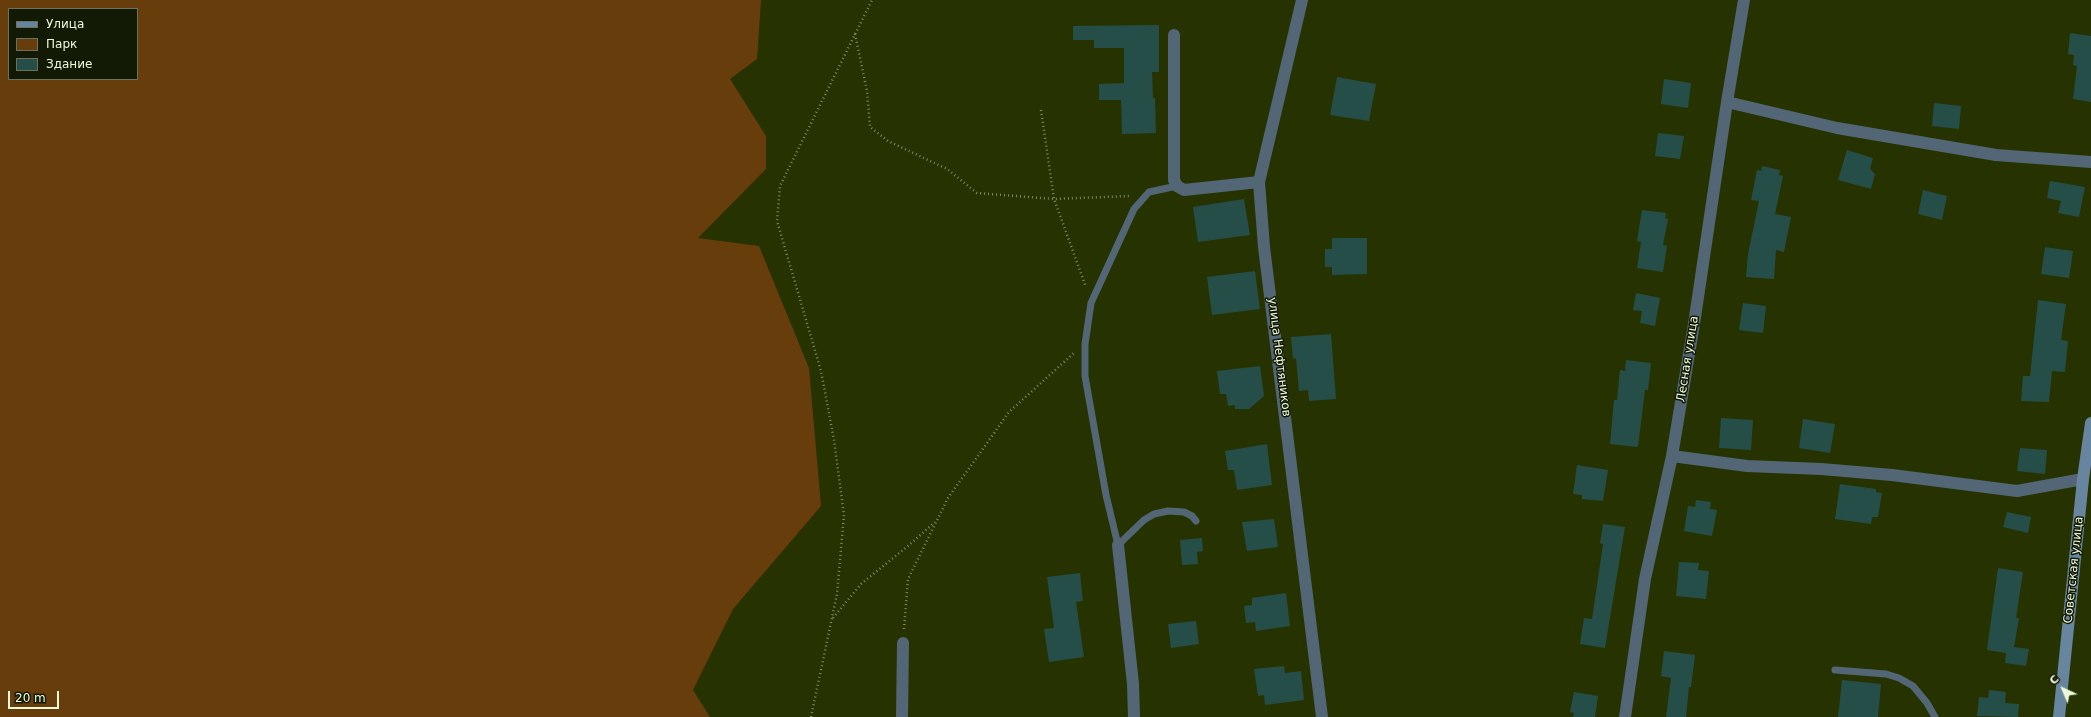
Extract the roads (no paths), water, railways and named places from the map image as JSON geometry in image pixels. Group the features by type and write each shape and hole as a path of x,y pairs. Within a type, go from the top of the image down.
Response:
{"street":[{"name":"улица Нефтяников","path":"1302,0 1259,182 1264,247 1322,717"},
{"name":"Лесная улица","path":"1625,717 1645,579 1672,456 1694,324 1726,102 1744,0"},
{"path":"1174,36 1174,180 1177,186 1184,190 1259,182"},
{"path":"1726,102 1837,128 1981,153 2091,162"},
{"name":"Советская улица","path":"2059,717 2083,479 2091,423"},
{"path":"1672,456 1747,466 1821,469 1892,475 2017,491 2083,479"},
{"path":"1118,545 1133,684 1134,717"},
{"path":"902,717 903,643"}],"lane":[{"path":"1118,545 1106,495 1085,376 1085,344 1091,303 1134,209 1149,192 1177,186"},
{"path":"1118,545 1144,520 1154,514 1168,511 1184,512 1192,516 1196,521"},
{"path":"1835,670 1886,674 1899,678 1913,686 1927,703 1935,717"}]}
